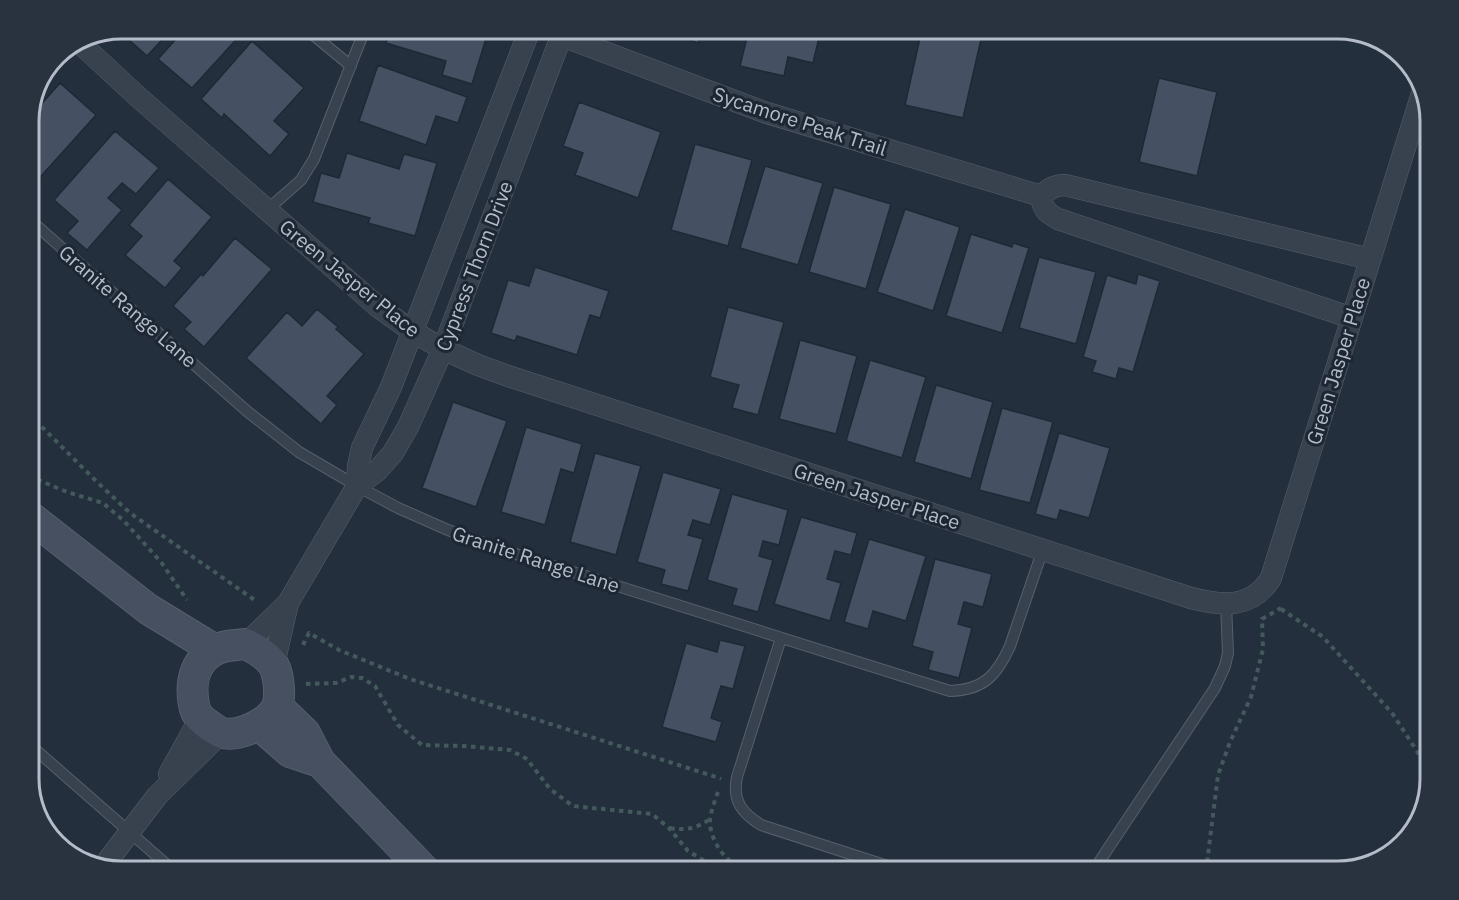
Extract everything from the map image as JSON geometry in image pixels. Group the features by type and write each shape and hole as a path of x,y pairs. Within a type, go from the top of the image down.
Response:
{"street":[{"name":"Cypress Thorn Drive","path":"357,486 362,448 391,387 526,39"},
{"name":"Cypress Thorn Drive","path":"246,644 288,603 357,486 377,471 393,453 408,427 443,350 560,39"},
{"name":"Sycamore Peak Trail","path":"581,39 764,111 1041,196"},
{"name":"Green Jasper Place","path":"85,48 377,306 443,350 508,376 1191,598 1226,604 1242,602 1258,593 1266,587 1271,578 1418,106"},
{"path":"1352,318 1058,219 1042,206 1041,196 1050,188 1065,185 1370,259"},
{"path":"39,524 148,609 214,650"},
{"name":"Cypress Thorn Drive","path":"274,664 288,603"},
{"path":"148,609 194,674"},
{"path":"246,644 259,650 274,664 280,689 268,716 237,733 210,725 195,710 192,695 194,674 202,661 214,650 229,645 246,644"},
{"path":"268,716 290,752 320,762 432,861"},
{"path":"109,860 210,725"}],"lane":[{"path":"319,39 351,66"},
{"path":"267,210 300,180 315,159 361,39"},
{"name":"Granite Range Lane","path":"39,228 248,412 300,452 398,508 489,545 951,691 964,691 976,687 996,672 1010,646 1043,549"},
{"path":"1100,861 1215,688 1228,653 1226,604"},
{"path":"781,638 735,786 735,794 742,810 761,825 870,861"},
{"path":"39,753 162,861"}],"path":[{"path":"39,424 130,513 257,601 251,610"},
{"path":"39,480 103,503 124,521 161,562 187,601"},
{"path":"113,512 119,503"},
{"path":"1258,593 1323,637 1392,714 1420,755"},
{"path":"1207,861 1218,775 1230,742 1251,697 1263,649 1262,619 1281,608"},
{"path":"301,649 309,633 339,650 410,679 713,776 735,786"},
{"path":"298,684 336,683 351,677 362,678 375,686 398,725 422,745 510,750 527,759 550,789 573,806 652,814 669,828 688,851 705,861"},
{"path":"721,779 710,819 712,837 730,861"},
{"path":"669,828 691,829 710,819"}],"building":[{"path":"128,39 163,39 147,56"},
{"path":"176,39 237,39 192,88 158,59"},
{"path":"387,39 486,39 472,84 442,75 446,61 386,43"},
{"path":"687,39 700,39 698,43"},
{"path":"747,39 819,39 813,63 788,57 784,76 740,66"},
{"path":"920,39 981,39 963,118 905,105"},
{"path":"252,41 304,88 274,121 289,134 270,156 224,114 222,118 201,99"},
{"path":"378,65 467,97 458,123 436,116 426,145 359,121"},
{"path":"1159,78 1217,92 1197,176 1139,162"},
{"path":"60,83 96,115 39,178 39,116 41,104"},
{"path":"579,102 661,132 638,198 575,175 583,153 563,146"},
{"path":"115,131 159,168 136,194 122,183 108,198 122,210 87,250 67,233 78,221 54,200"},
{"path":"695,144 752,160 728,246 671,230"},
{"path":"347,153 399,169 404,154 437,163 415,236 368,223 370,218 313,202 321,173 339,178"},
{"path":"765,166 823,183 798,265 740,248"},
{"path":"168,179 212,217 174,261 182,268 165,288 125,255 142,236 129,225"},
{"path":"834,187 891,204 866,289 809,272"},
{"path":"905,209 960,227 933,311 877,292"},
{"path":"971,234 1012,247 1013,243 1029,248 1002,333 946,316"},
{"path":"235,238 272,269 204,347 184,329 191,322 173,306 201,274 203,276"},
{"path":"1039,257 1096,272 1076,344 1019,328"},
{"path":"535,267 609,291 600,318 590,315 577,355 517,336 515,341 491,333 508,280 529,286"},
{"path":"1138,274 1160,281 1133,372 1119,368 1116,379 1092,372 1096,361 1083,357 1107,275 1136,284"},
{"path":"728,307 784,322 758,415 732,408 739,385 710,377"},
{"path":"317,309 364,354 327,396 337,405 321,424 246,358 287,312 302,326"},
{"path":"800,340 857,356 836,434 779,419"},
{"path":"870,360 926,377 902,458 846,441"},
{"path":"936,385 993,402 971,479 914,462"},
{"path":"453,402 507,421 476,507 422,488"},
{"path":"1002,408 1053,422 1030,503 979,490"},
{"path":"526,427 582,444 574,473 561,469 545,525 501,512"},
{"path":"1059,433 1110,448 1089,518 1060,510 1057,520 1035,514"},
{"path":"595,453 641,466 616,555 570,542"},
{"path":"663,472 721,489 710,525 693,520 688,535 703,539 688,591 661,584 665,570 637,562"},
{"path":"732,494 788,510 779,545 763,541 759,556 773,560 758,612 732,605 737,589 707,580"},
{"path":"801,517 857,533 851,555 835,551 827,579 841,583 830,621 774,604"},
{"path":"869,539 926,556 906,621 873,611 868,629 844,622"},
{"path":"935,559 992,574 983,607 964,602 958,624 972,628 959,678 928,670 933,652 912,646"},
{"path":"720,640 745,646 733,689 721,686 711,718 722,722 716,742 662,727 686,643 717,652"}]}
